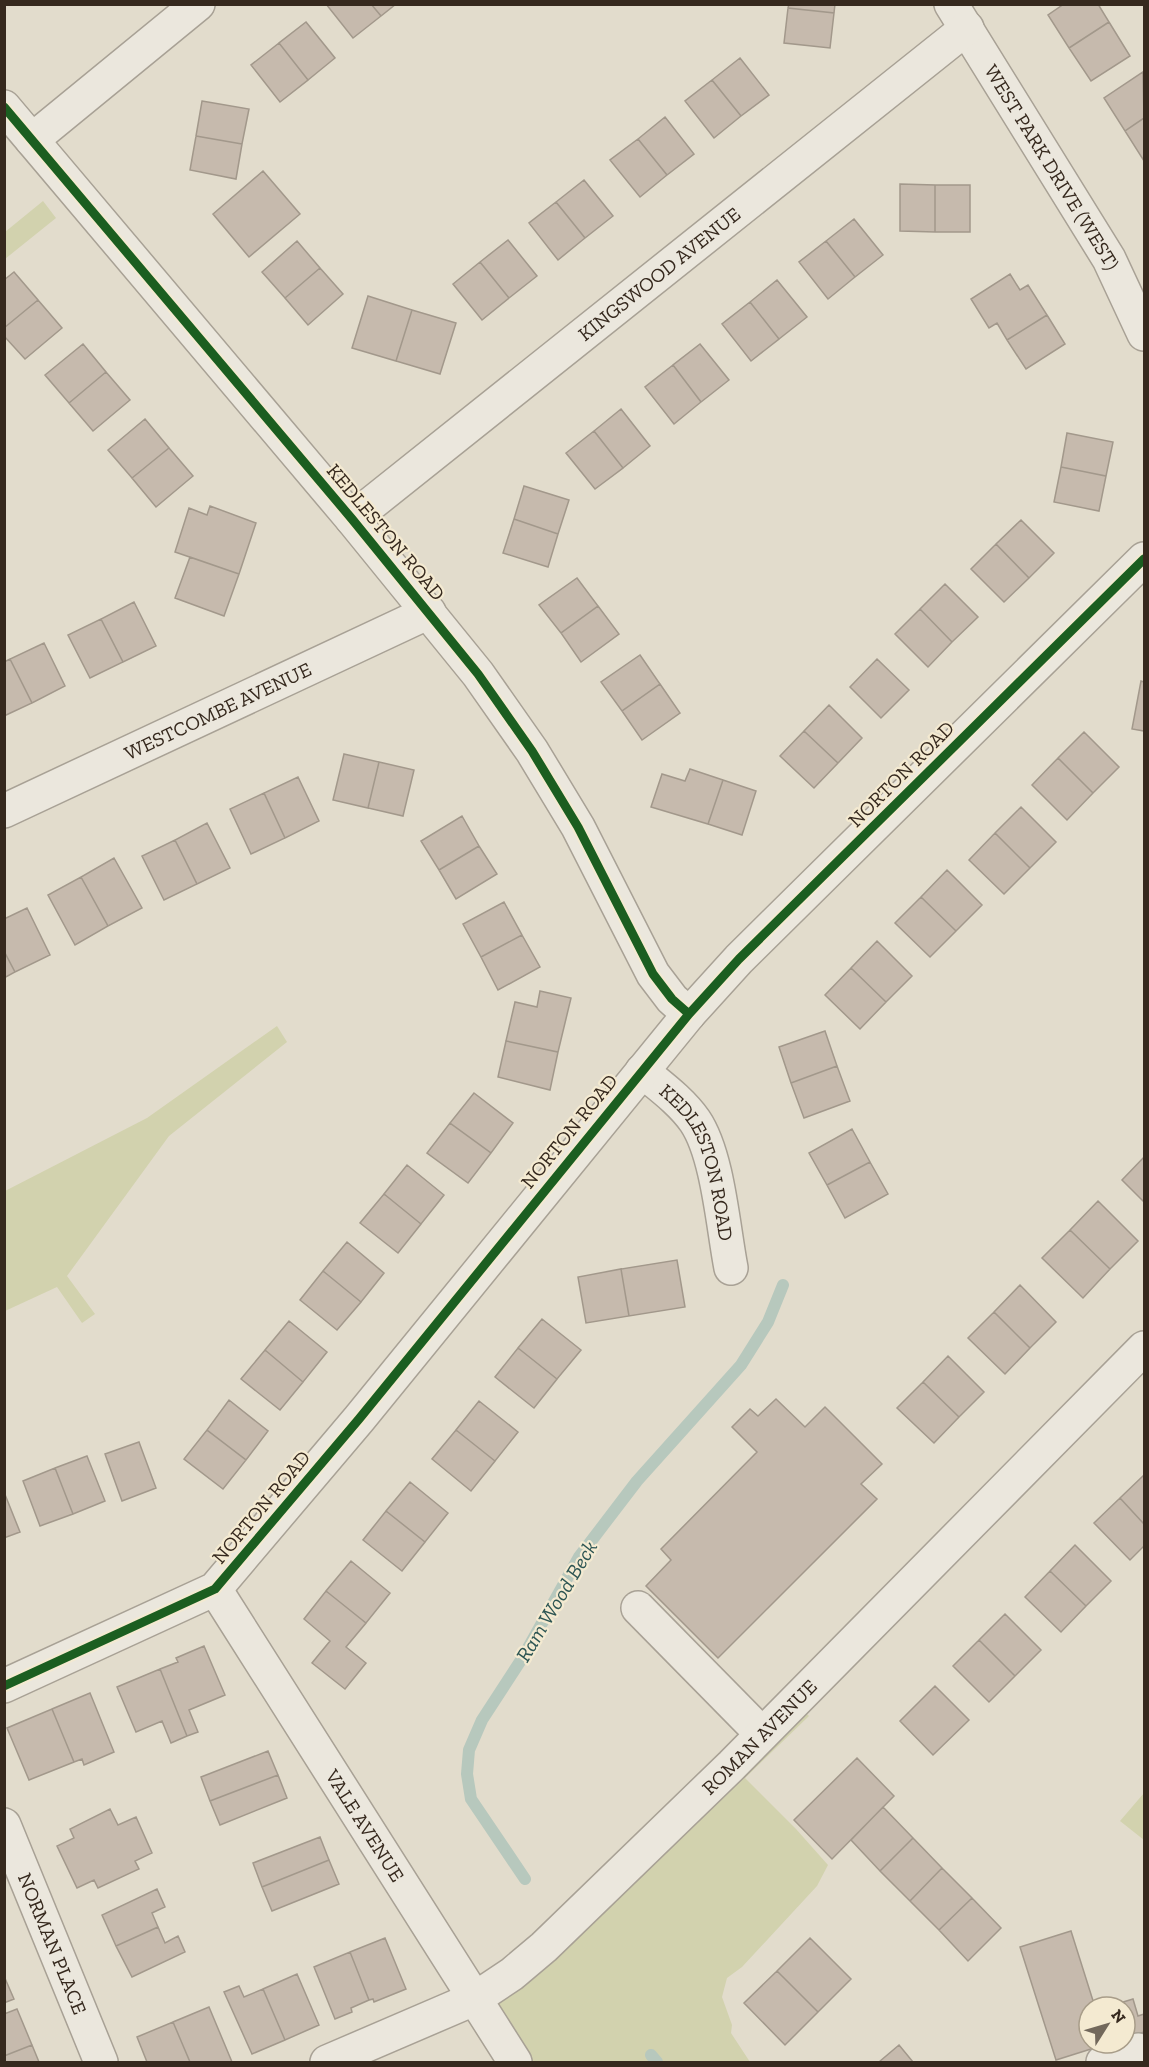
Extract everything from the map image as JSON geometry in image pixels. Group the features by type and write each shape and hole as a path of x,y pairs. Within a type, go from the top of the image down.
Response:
{"street":[{"path":"32,140 198,4"},
{"name":"WEST PARK DRIVE (WEST)","path":"959,16 1109,259 1144,334"},
{"name":"KINGSWOOD AVENUE","path":"352,519 959,16"},
{"name":"KEDLESTON ROAD","path":"4,107 352,519 478,674 532,751 578,827 653,974 672,999 688,1014"},
{"name":"NORTON ROAD","path":"4,1686 214,1589 359,1419 688,1014 739,959 1144,559"},
{"name":"WESTCOMBE AVENUE","path":"4,811 429,612"},
{"name":"KEDLESTON ROAD","path":"642,1071 678,1101 695,1122 708,1145 731,1268"},
{"name":"ROMAN AVENUE","path":"327,2062 476,1998 512,1974 544,1947 762,1734 1144,1348"},
{"name":"VALE AVENUE","path":"214,1589 515,2062"},
{"path":"638,1608 762,1734"},
{"name":"NORMAN PLACE","path":"4,1825 101,2062"},
{"path":"1102,2062 1138,2050"}],"green space":[{"path":"43,201 56,218 5,259 5,232"},
{"path":"277,1026 287,1042 169,1136 67,1276 95,1314 82,1323 57,1287 5,1311 5,1191 147,1118"},
{"path":"802,1709 809,1716 745,1778 828,1865 817,1886 742,1967 727,1978 722,1997 732,2025 731,2033 750,2062 516,2062 476,1998"},
{"path":"1144,1793 1144,1840 1120,1821"}],"building":[{"path":"326,4 371,4 381,16 353,38"},
{"path":"371,4 396,4 381,16"},
{"path":"789,4 835,4 834,13 788,8"},
{"path":"1064,4 1098,4 1109,22 1069,48 1048,15"},
{"path":"788,8 834,13 830,48 784,43"},
{"path":"306,22 335,58 308,80 279,43"},
{"path":"1109,22 1130,56 1091,81 1069,48"},
{"path":"279,43 308,80 280,102 251,65"},
{"path":"740,58 769,95 741,116 712,80"},
{"path":"1143,72 1144,118 1125,131 1104,98"},
{"path":"712,80 741,116 714,138 685,101"},
{"path":"202,101 249,109 242,144 196,136"},
{"path":"665,117 694,154 667,175 638,139"},
{"path":"1144,118 1144,161 1125,131"},
{"path":"196,136 242,144 236,179 190,170"},
{"path":"638,139 667,175 640,197 610,160"},
{"path":"263,171 300,214 249,257 213,214"},
{"path":"584,180 613,216 585,238 556,202"},
{"path":"900,184 935,185 935,232 900,231"},
{"path":"935,185 970,185 970,232 935,232"},
{"path":"556,202 585,238 558,260 529,223"},
{"path":"854,219 883,255 855,277 826,241"},
{"path":"508,240 537,276 509,298 480,262"},
{"path":"297,241 320,268 285,298 262,272"},
{"path":"826,241 855,277 828,299 799,262"},
{"path":"480,262 509,298 482,320 453,284"},
{"path":"320,268 343,294 308,325 285,298"},
{"path":"14,272 38,300 4,328 4,280"},
{"path":"1010,274 1020,290 1028,285 1047,315 1007,340 997,323 989,328 971,299"},
{"path":"777,280 807,317 779,339 750,302"},
{"path":"368,296 412,310 396,361 352,348"},
{"path":"38,300 62,328 25,359 4,336 4,328"},
{"path":"750,302 779,339 751,361 722,324"},
{"path":"412,310 456,323 440,374 396,361"},
{"path":"1047,315 1065,344 1026,369 1007,340"},
{"path":"83,344 106,372 69,403 45,375"},
{"path":"700,344 729,380 701,402 673,365"},
{"path":"673,365 701,402 674,424 645,387"},
{"path":"106,372 130,400 93,431 69,403"},
{"path":"621,409 650,446 623,468 594,431"},
{"path":"145,419 169,448 132,478 108,450"},
{"path":"594,431 623,468 595,489 566,453"},
{"path":"1067,433 1113,442 1106,476 1061,467"},
{"path":"169,448 193,476 156,507 132,478"},
{"path":"1061,467 1106,476 1099,511 1054,502"},
{"path":"524,486 569,500 558,534 514,519"},
{"path":"210,506 256,523 239,574 175,552 189,508 207,515"},
{"path":"514,519 558,534 548,567 503,553"},
{"path":"1021,520 1054,553 1029,578 996,544"},
{"path":"996,544 1029,578 1004,602 971,569"},
{"path":"190,557 239,574 224,616 175,598"},
{"path":"577,578 598,606 561,633 539,605"},
{"path":"945,584 978,617 952,642 920,609"},
{"path":"134,602 156,646 123,662 101,619"},
{"path":"598,606 619,634 581,662 561,633"},
{"path":"920,609 952,642 928,667 895,634"},
{"path":"101,619 123,662 90,678 68,635"},
{"path":"44,643 65,686 32,703 10,659"},
{"path":"640,655 660,684 622,711 601,682"},
{"path":"10,659 32,703 4,716 4,662"},
{"path":"877,659 909,690 881,718 850,687"},
{"path":"1141,681 1144,682 1144,731 1132,729"},
{"path":"660,684 680,713 642,740 622,711"},
{"path":"829,705 862,738 838,763 804,731"},
{"path":"804,731 838,763 814,788 780,756"},
{"path":"1084,732 1119,767 1093,793 1058,758"},
{"path":"344,754 379,762 368,808 333,800"},
{"path":"1058,758 1093,793 1067,820 1032,785"},
{"path":"379,762 414,770 403,816 368,808"},
{"path":"690,769 723,780 708,824 651,807 662,774 685,781"},
{"path":"298,777 319,821 285,838 264,793"},
{"path":"723,780 756,791 742,835 708,824"},
{"path":"264,793 285,838 251,854 230,809"},
{"path":"1021,807 1056,842 1030,868 995,833"},
{"path":"462,816 479,846 439,870 421,841"},
{"path":"207,823 230,868 197,884 175,840"},
{"path":"995,833 1030,868 1004,894 969,860"},
{"path":"175,840 197,884 164,900 142,856"},
{"path":"479,846 497,874 456,899 439,870"},
{"path":"114,858 142,908 108,926 81,877"},
{"path":"947,870 982,905 956,931 921,897"},
{"path":"81,877 108,926 75,945 48,895"},
{"path":"921,897 956,931 930,957 895,923"},
{"path":"504,902 522,935 481,957 463,924"},
{"path":"27,908 50,955 15,972 4,951 4,919"},
{"path":"522,935 540,967 498,990 481,957"},
{"path":"877,941 912,976 886,1002 851,968"},
{"path":"4,951 15,972 4,978"},
{"path":"851,968 886,1002 860,1029 825,995"},
{"path":"540,991 571,998 558,1052 506,1041 515,1002 537,1007"},
{"path":"825,1031 837,1066 791,1083 779,1047"},
{"path":"506,1041 558,1052 550,1090 498,1077"},
{"path":"837,1066 850,1101 804,1118 791,1083"},
{"path":"474,1093 513,1123 491,1153 450,1123"},
{"path":"450,1123 491,1153 468,1183 427,1153"},
{"path":"852,1129 870,1162 827,1185 809,1153"},
{"path":"1144,1157 1144,1202 1122,1180"},
{"path":"870,1162 888,1194 845,1218 827,1185"},
{"path":"407,1165 444,1195 421,1224 384,1194"},
{"path":"384,1194 421,1224 398,1253 360,1223"},
{"path":"1098,1201 1138,1241 1110,1269 1070,1230"},
{"path":"1070,1230 1110,1269 1083,1298 1042,1258"},
{"path":"347,1242 384,1273 361,1302 323,1271"},
{"path":"677,1260 685,1307 629,1316 621,1269"},
{"path":"621,1269 629,1316 586,1323 578,1277"},
{"path":"323,1271 361,1302 337,1330 300,1300"},
{"path":"1020,1285 1056,1322 1030,1348 994,1312"},
{"path":"994,1312 1030,1348 1005,1374 968,1338"},
{"path":"542,1319 581,1350 557,1379 518,1348"},
{"path":"289,1321 327,1352 303,1382 265,1350"},
{"path":"518,1348 557,1379 534,1408 495,1377"},
{"path":"265,1350 303,1382 280,1410 241,1379"},
{"path":"948,1356 984,1392 959,1417 923,1382"},
{"path":"923,1382 959,1417 934,1443 897,1408"},
{"path":"776,1399 805,1427 825,1407 882,1464 861,1484 877,1499 718,1658 646,1586 671,1560 661,1549 757,1452 732,1427 750,1409 758,1416"},
{"path":"229,1400 268,1431 246,1460 207,1430"},
{"path":"479,1401 518,1432 495,1461 456,1430"},
{"path":"207,1430 246,1460 223,1489 184,1459"},
{"path":"456,1430 495,1461 471,1491 432,1459"},
{"path":"139,1442 156,1488 122,1501 105,1454"},
{"path":"87,1456 105,1501 73,1514 55,1468"},
{"path":"55,1468 73,1514 40,1526 23,1481"},
{"path":"1144,1475 1144,1524 1120,1498"},
{"path":"410,1482 448,1513 425,1542 386,1511"},
{"path":"4,1492 20,1532 4,1538"},
{"path":"1120,1498 1144,1524 1144,1546 1130,1560 1094,1523"},
{"path":"386,1511 425,1542 402,1571 363,1540"},
{"path":"1075,1545 1111,1581 1086,1606 1050,1571"},
{"path":"351,1561 390,1593 366,1623 326,1591"},
{"path":"1050,1571 1086,1606 1061,1632 1025,1597"},
{"path":"326,1591 366,1623 346,1647 366,1663 345,1689 312,1663 330,1641 304,1619"},
{"path":"1005,1614 1041,1650 1015,1676 979,1640"},
{"path":"979,1640 1015,1676 989,1702 953,1666"},
{"path":"204,1646 225,1695 189,1710 198,1732 187,1736 160,1669 178,1662 176,1658"},
{"path":"160,1669 187,1736 171,1743 162,1721 136,1732 117,1687"},
{"path":"935,1686 969,1720 933,1755 900,1721"},
{"path":"90,1693 114,1752 84,1765 82,1759 74,1762 52,1709"},
{"path":"52,1709 74,1762 29,1780 7,1728"},
{"path":"268,1751 278,1775 210,1801 201,1777"},
{"path":"857,1758 894,1796 832,1859 794,1820"},
{"path":"278,1775 287,1798 220,1825 210,1801"},
{"path":"883,1807 913,1838 880,1871 851,1840"},
{"path":"110,1809 118,1825 136,1817 152,1853 135,1861 139,1869 98,1888 94,1880 77,1888 57,1846 74,1838 70,1829"},
{"path":"320,1837 329,1860 262,1887 253,1863"},
{"path":"913,1838 942,1868 910,1901 880,1871"},
{"path":"329,1860 339,1884 272,1911 262,1887"},
{"path":"942,1868 972,1898 939,1930 910,1901"},
{"path":"157,1889 165,1907 152,1913 158,1927 116,1946 102,1915"},
{"path":"972,1898 1001,1928 968,1961 939,1930"},
{"path":"158,1927 165,1943 178,1936 185,1952 132,1977 116,1946"},
{"path":"1071,1931 1091,1995 1077,1995 1077,2053 1056,2060 1020,1947"},
{"path":"385,1938 406,1989 374,2002 373,1999 369,2000 350,1952"},
{"path":"810,1938 851,1979 818,2012 777,1971"},
{"path":"350,1952 369,2000 351,2008 352,2012 335,2019 314,1967"},
{"path":"777,1971 818,2012 785,2045 744,2003"},
{"path":"297,1974 319,2025 285,2040 263,1989"},
{"path":"4,1976 14,1999 4,2003"},
{"path":"239,1986 244,1997 263,1989 285,2040 252,2054 224,1992"},
{"path":"209,2007 232,2062 190,2062 173,2022"},
{"path":"17,2009 32,2045 4,2056 4,2014"},
{"path":"1137,2013 1138,2016 1144,2014 1144,2032 1137,2034"},
{"path":"173,2022 190,2062 147,2062 137,2037"},
{"path":"32,2045 39,2062 4,2062 4,2056"},
{"path":"899,2045 913,2062 879,2062"}],"waterway":[{"name":"Ram Wood Beck","path":"525,1879 471,1799 467,1774 469,1750 482,1720 523,1657 579,1557 637,1481 741,1365 768,1322 783,1285"},
{"name":"Ram Wood Beck","path":"651,2055 657,2062"}],"cycle path":[{"path":"4,107 352,519 478,674 532,751 578,827 653,974 672,999 689,1014"},
{"path":"4,1686 215,1589 359,1419 689,1014 739,959 1144,559"}]}
